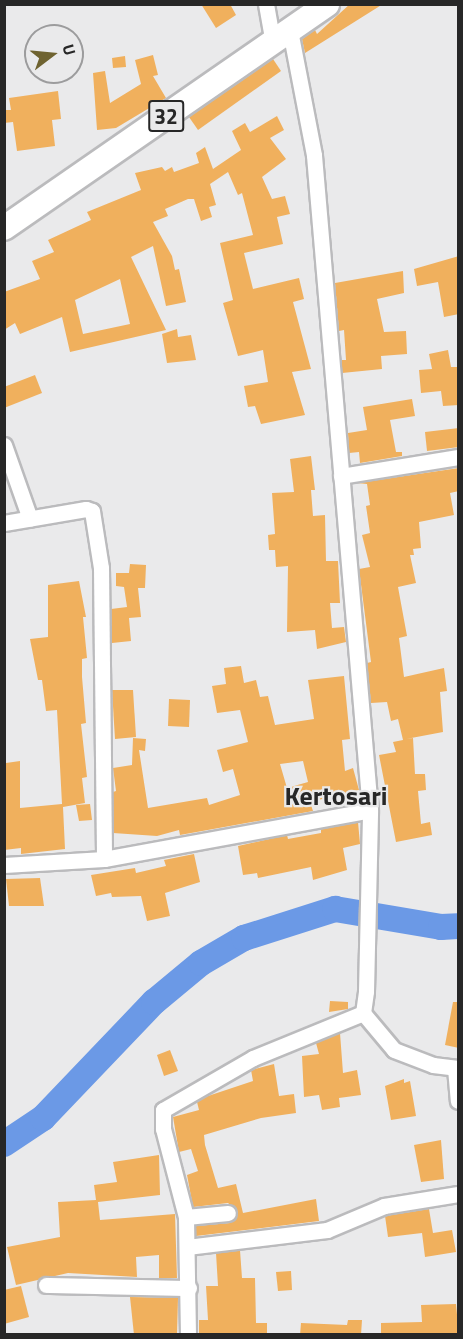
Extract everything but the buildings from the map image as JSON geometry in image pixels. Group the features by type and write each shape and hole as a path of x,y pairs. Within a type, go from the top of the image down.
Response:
{"highway":[{"name":"32","path":"4,228 327,4"}],"street":[{"path":"266,4 282,36 314,155 370,810 366,991 363,1013 394,1050 433,1065 457,1068 459,1101"},
{"path":"4,446 30,519"},
{"path":"341,476 459,457"},
{"path":"4,523 86,508 92,511 100,568 104,859"},
{"path":"4,865 104,859 370,810"},
{"path":"188,1335 189,1287 186,1217 163,1129 163,1110 253,1058 363,1013"},
{"path":"188,1247 327,1230 384,1206 459,1194"},
{"path":"186,1217 228,1213"},
{"path":"46,1285 189,1287"}],"waterway":[{"path":"4,1144 43,1118 154,1002 201,963 244,938 335,909 441,927 458,926"}],"district":[{"name":"Kertosari","path":"336,796"}]}
